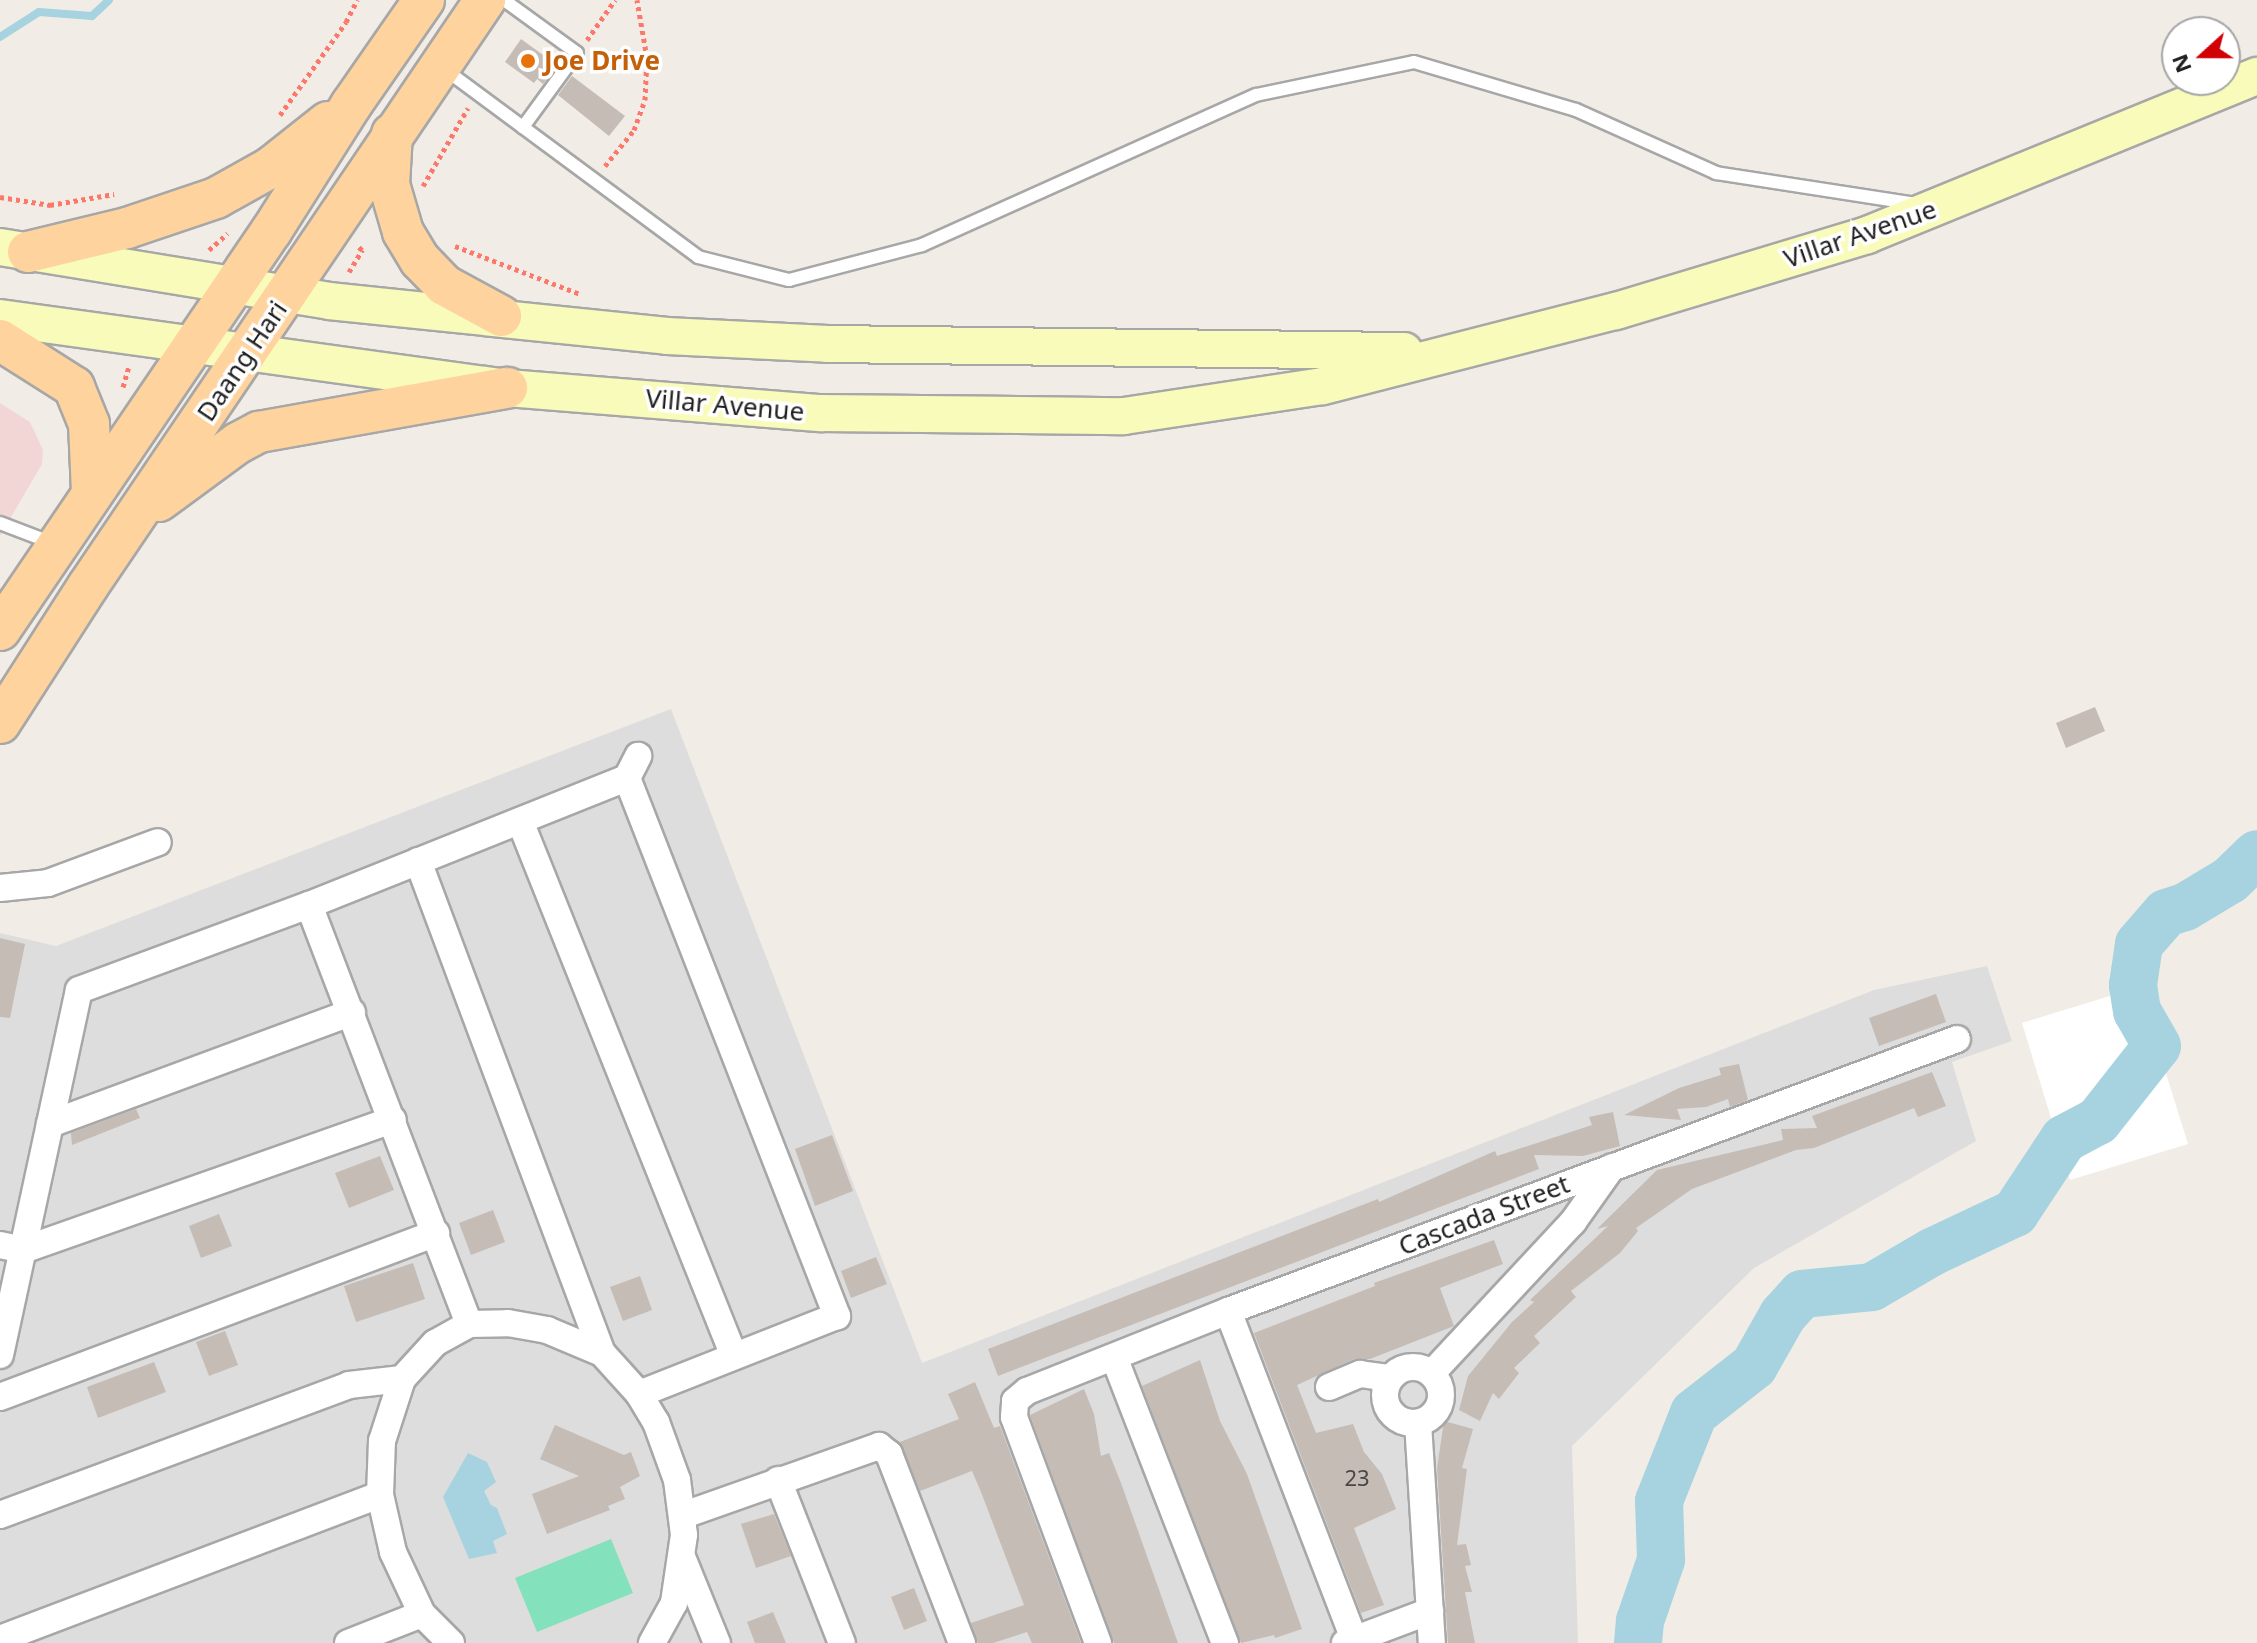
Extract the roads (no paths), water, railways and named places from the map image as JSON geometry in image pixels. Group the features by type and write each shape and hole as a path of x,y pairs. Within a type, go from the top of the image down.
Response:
{"main road":[{"name":"Daang Hari","path":"0,630 424,0"},
{"name":"Daang Hari","path":"0,723 392,134 485,0"},
{"path":"14,250 127,228 216,198 270,168 351,105"},
{"path":"392,134 389,159 392,196 403,232 414,251 444,285 501,316"},
{"path":"0,340 74,387 89,424 92,492"},
{"path":"134,520 207,464 259,432 507,388"}],"street":[{"name":"Villar Avenue","path":"0,318 507,388 821,413 1124,416 1323,386 1616,311 1867,235 2257,76"},
{"name":"Villar Avenue","path":"14,250 287,295 667,336 828,344 1449,352"},
{"path":"0,1355 11,1247 50,1124 79,990 309,905 520,821 632,767 837,1316 639,1394"},
{"path":"520,821 734,1356"},
{"path":"0,888 48,883 158,842"},
{"path":"418,861 602,1353 639,1394 656,1422 666,1448 684,1515 682,1557 674,1603 652,1643"},
{"path":"309,905 469,1324"},
{"path":"50,1124 352,1012"},
{"name":"Cascada Street","path":"1098,1643 1014,1417 1015,1401 1027,1391 1228,1311 1957,1039"},
{"path":"11,1247 393,1120"},
{"path":"1432,1373 1573,1222 1612,1167"},
{"path":"0,1397 436,1233"},
{"path":"1228,1311 1350,1641 1430,1611"},
{"path":"451,1643 422,1614 393,1552 380,1495 382,1441 402,1379 435,1343 469,1324 508,1323 547,1330 602,1353"},
{"path":"1114,1357 1225,1643"},
{"path":"1406,1367 1424,1368 1432,1373 1441,1388 1442,1398 1434,1415 1418,1423 1400,1420 1387,1405 1386,1386 1390,1378 1406,1367"},
{"path":"1329,1387 1360,1374 1390,1378"},
{"path":"0,1515 349,1385 402,1379"},
{"path":"1418,1423 1432,1643"},
{"path":"684,1515 879,1446 889,1454 962,1643"},
{"path":"778,1480 842,1643"},
{"path":"0,1639 380,1495"},
{"path":"682,1557 717,1643"},
{"path":"348,1643 422,1614"}],"lane":[{"path":"504,0 577,53 523,127"},
{"path":"441,67 698,257 789,280 922,245 1256,95 1414,62 1576,110 1716,173 1938,208"},
{"path":"0,523 55,545"}],"water":[{"path":"468,1453 487,1462 496,1482 484,1491 491,1505 497,1508 507,1534 493,1541 497,1553 469,1559 443,1497"}],"waterway":[{"path":"0,37 39,12 92,16 109,0"},
{"path":"1638,1643 1640,1621 1661,1560 1659,1501 1694,1413 1754,1366 1783,1315 1802,1294 1872,1287 1932,1252 2015,1213 2064,1139 2098,1121 2157,1046 2137,1011 2133,985 2139,944 2166,913 2185,907 2230,880 2257,854"}],"place":[{"name":"Joe Drive","path":"528,61"}]}
